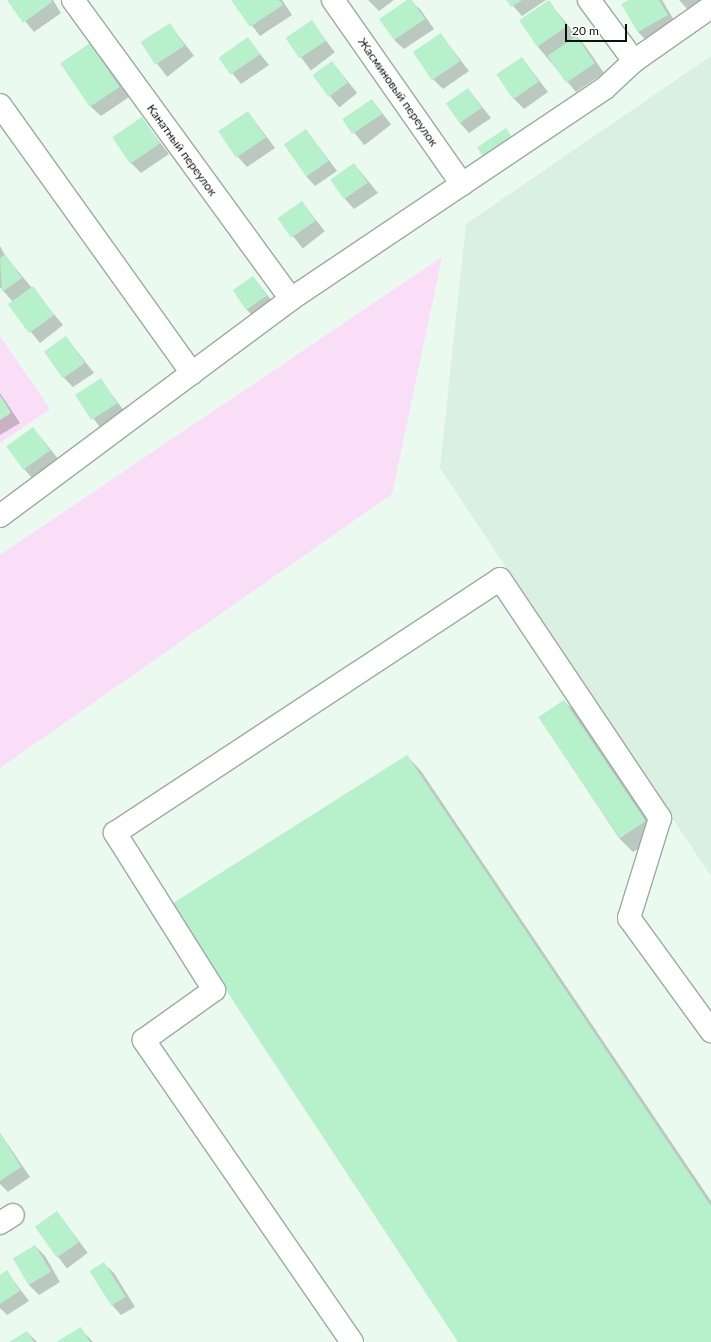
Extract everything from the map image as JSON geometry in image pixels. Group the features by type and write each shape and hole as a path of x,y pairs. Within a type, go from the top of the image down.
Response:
{"street":[{"name":"Канатный переулок","path":"73,0 291,299"},
{"name":"Жасминовый переулок","path":"333,0 462,184"},
{"path":"589,0 634,61"},
{"path":"0,516 291,299 604,89 634,61 711,7"},
{"path":"0,105 192,373"},
{"path":"352,1342 144,1040 214,990 114,833 500,579 660,818 629,918 711,1031"}],"shaded area":[{"path":"711,56 711,876 440,468 466,224"},
{"path":"442,257 392,494 0,768 0,555"},
{"path":"0,336 50,409 0,443"}],"building":[{"path":"7,0 51,0 52,2 23,23"},
{"path":"231,0 279,0 283,5 250,27"},
{"path":"407,0 412,0 425,19 394,40 379,19"},
{"path":"506,0 522,0 511,7"},
{"path":"549,0 567,27 537,47 519,20"},
{"path":"629,0 659,0 668,15 638,32 621,4"},
{"path":"312,20 326,41 299,59 285,38"},
{"path":"170,23 185,46 155,65 141,42"},
{"path":"441,33 460,61 432,80 413,52"},
{"path":"576,36 595,63 566,83 547,56"},
{"path":"248,37 260,54 231,75 219,58"},
{"path":"90,43 120,87 90,107 60,63"},
{"path":"522,57 539,82 513,99 496,74"},
{"path":"332,61 348,83 328,97 313,75"},
{"path":"468,88 482,108 460,123 446,103"},
{"path":"372,99 382,114 352,134 342,119"},
{"path":"248,111 266,138 236,158 218,131"},
{"path":"142,117 160,144 130,164 112,137"},
{"path":"506,128 516,143 487,162 477,148"},
{"path":"306,129 328,161 306,176 284,144"},
{"path":"354,163 368,183 344,199 330,180"},
{"path":"302,201 316,221 291,238 277,218"},
{"path":"5,254 22,278 2,292 0,258"},
{"path":"253,276 267,296 246,310 233,290"},
{"path":"33,286 54,315 29,333 8,304"},
{"path":"66,336 85,363 63,379 44,351"},
{"path":"101,378 117,403 91,420 75,395"},
{"path":"0,395 11,413 0,420"},
{"path":"33,427 50,450 23,470 6,446"},
{"path":"564,700 646,821 620,838 538,717"},
{"path":"407,755 711,1206 711,1342 458,1342 170,905"},
{"path":"0,1133 21,1167 0,1181"},
{"path":"57,1211 79,1242 57,1258 35,1226"},
{"path":"35,1245 51,1272 29,1285 13,1258"},
{"path":"104,1262 126,1297 111,1306 90,1271"},
{"path":"7,1270 20,1291 0,1304 0,1275"},
{"path":"81,1327 90,1342 56,1342"},
{"path":"27,1331 34,1342 9,1342"}]}
